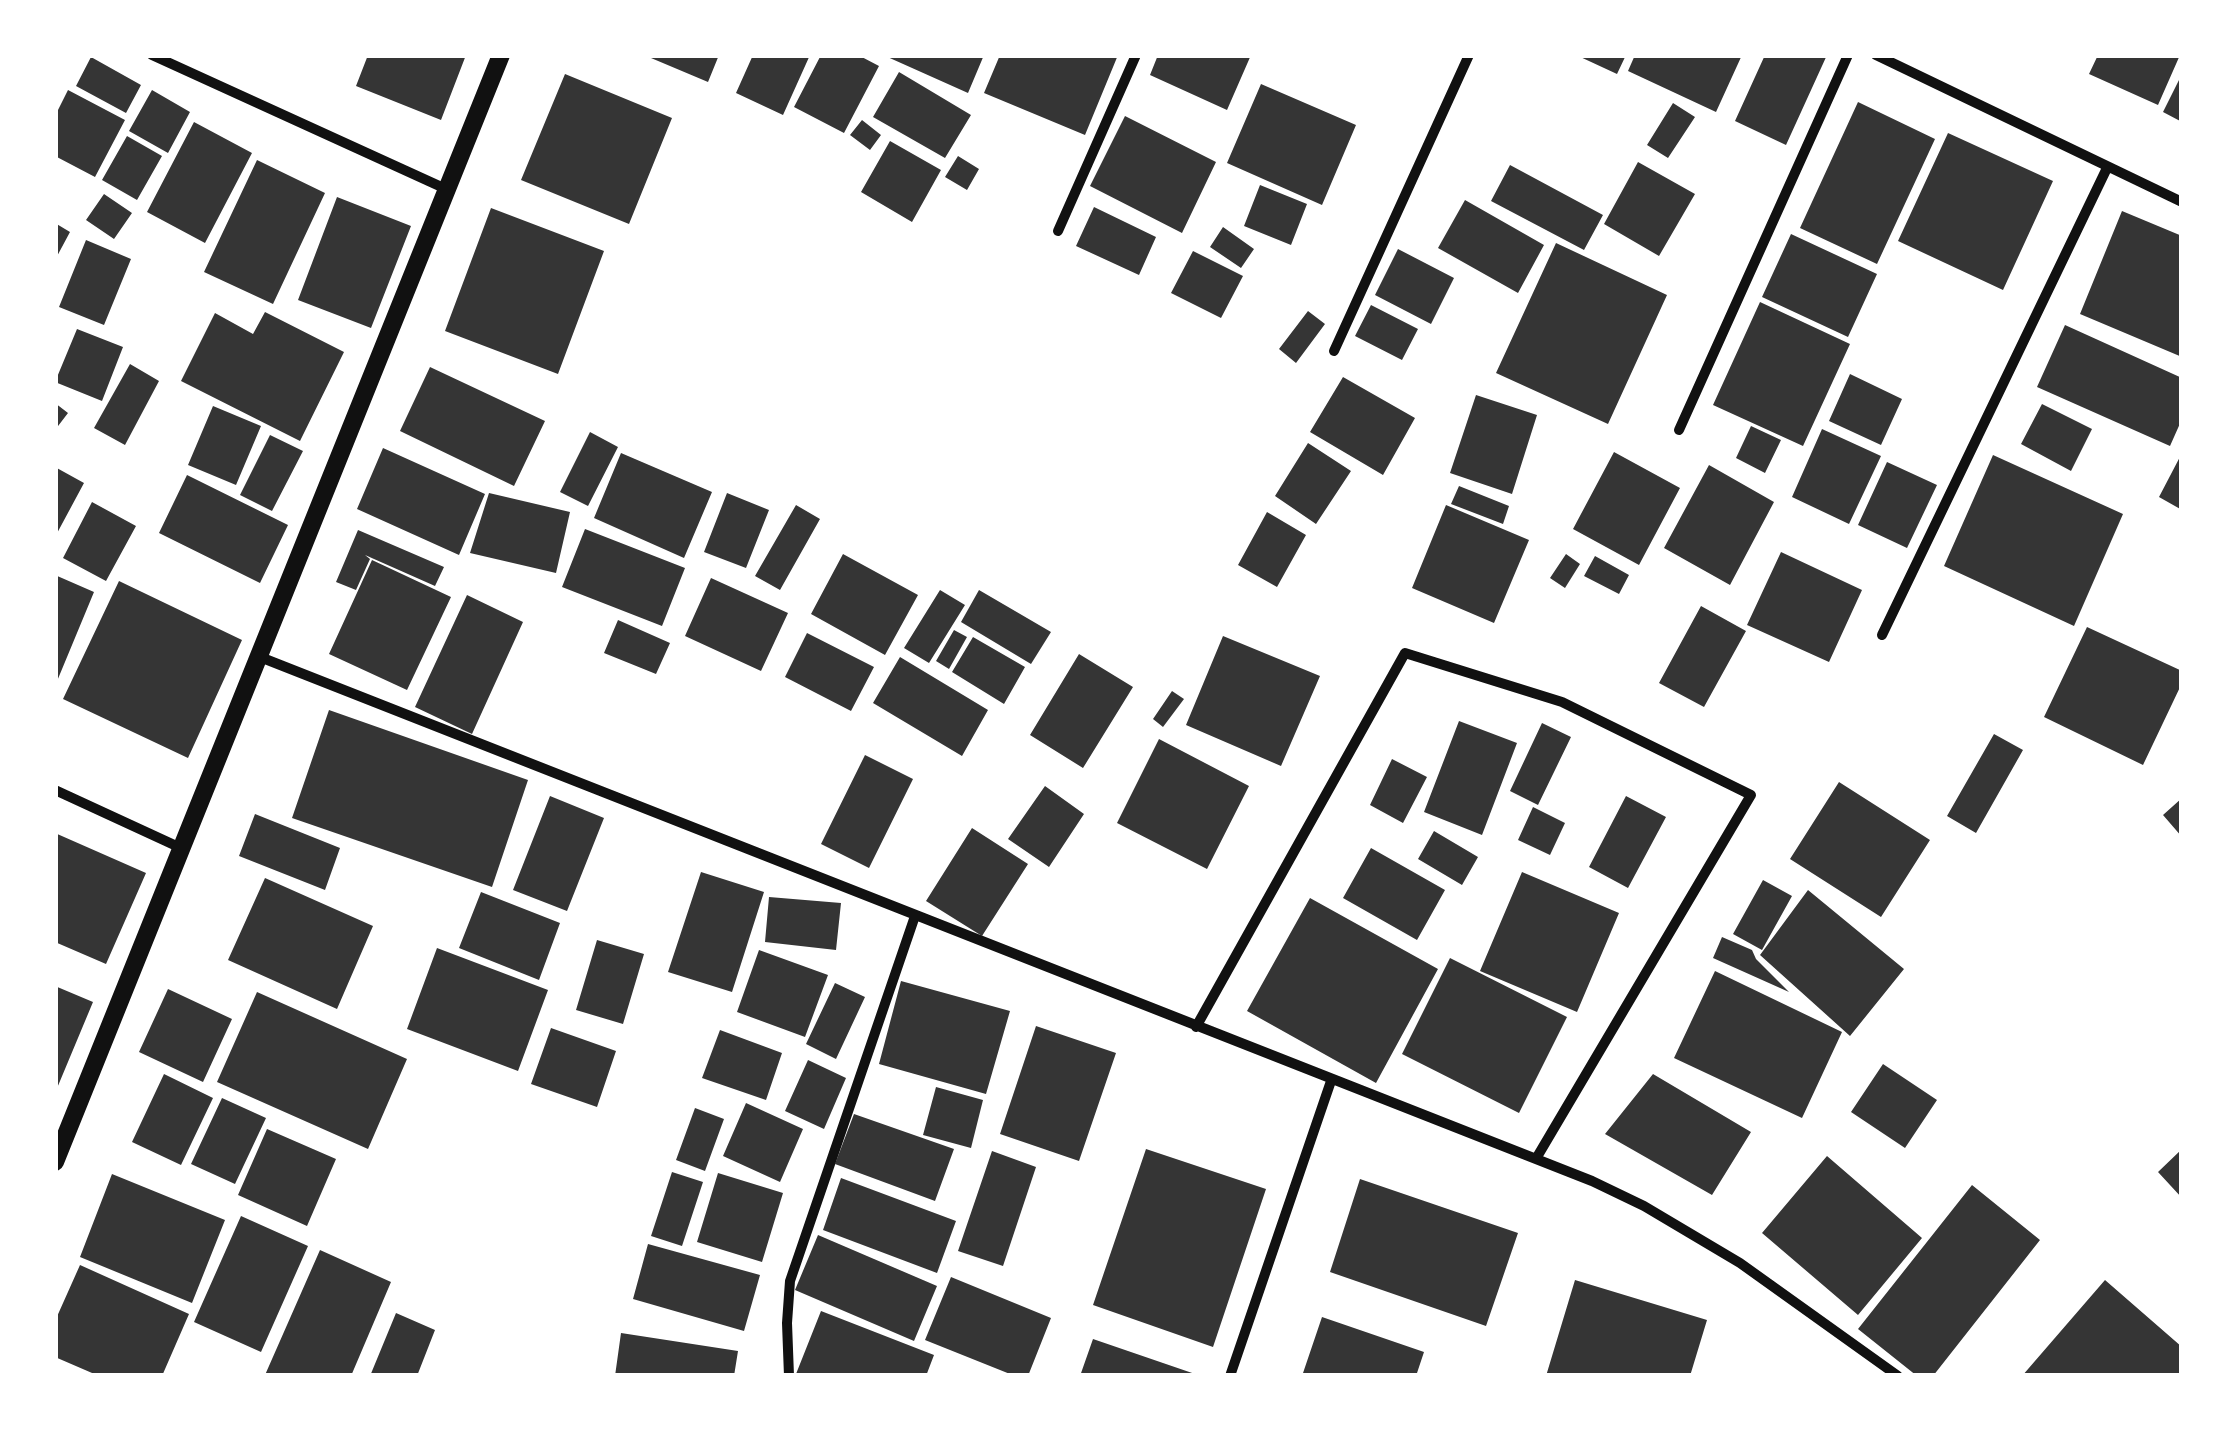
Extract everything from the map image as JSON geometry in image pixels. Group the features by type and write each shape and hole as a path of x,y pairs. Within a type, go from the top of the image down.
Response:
{"street":[{"path":"152,55 446,189"},
{"path":"55,1162 501,55"},
{"path":"1058,231 1136,55"},
{"path":"1334,351 1468,55"},
{"path":"1679,430 1848,55"},
{"path":"1876,55 2182,202"},
{"path":"1882,634 2106,168"},
{"path":"1196,1027 1406,654 1562,702 1751,795 1537,1158"},
{"path":"260,658 1331,1081 1537,1158 1644,1206 1740,1263 1898,1376"},
{"path":"55,790 183,849"},
{"path":"789,1376 790,1281 915,916"},
{"path":"1230,1376 1331,1081"}],"building":[{"path":"368,55 466,55 441,120 356,86"},
{"path":"719,55 708,82 651,58"},
{"path":"753,55 810,55 783,115 736,93"},
{"path":"821,55 858,55 879,66 844,133 794,107"},
{"path":"883,55 984,55 968,93"},
{"path":"1000,55 1118,55 1085,135 984,93"},
{"path":"1158,55 1251,55 1227,110 1150,75"},
{"path":"1576,55 1626,55 1617,74"},
{"path":"1635,55 1742,55 1716,112 1628,71"},
{"path":"1765,55 1827,55 1786,145 1735,121"},
{"path":"2098,55 2180,55 2158,105 2089,74"},
{"path":"91,57 141,85 126,113 76,86"},
{"path":"899,72 971,115 945,158 873,117"},
{"path":"565,74 672,118 629,224 521,180"},
{"path":"2182,74 2182,122 2163,112"},
{"path":"1261,84 1356,125 1322,205 1227,163"},
{"path":"68,90 125,120 95,177 55,156 55,116"},
{"path":"152,90 190,112 168,153 129,131"},
{"path":"1858,102 1935,139 1877,264 1800,228"},
{"path":"1673,103 1695,117 1668,158 1647,145"},
{"path":"1125,116 1216,162 1182,233 1090,186"},
{"path":"862,120 881,135 870,150 850,135"},
{"path":"194,122 252,153 205,243 147,212"},
{"path":"1948,133 2053,181 2003,290 1898,241"},
{"path":"127,136 162,156 137,200 102,180"},
{"path":"890,141 941,170 912,222 861,192"},
{"path":"958,156 979,169 967,190 945,177"},
{"path":"257,160 325,193 273,304 204,272"},
{"path":"1638,162 1695,194 1659,256 1604,224"},
{"path":"1510,165 1603,215 1584,250 1491,201"},
{"path":"1260,185 1307,204 1291,245 1244,226"},
{"path":"104,194 132,213 114,239 86,220"},
{"path":"337,197 411,226 371,328 298,300"},
{"path":"1465,200 1544,245 1518,293 1438,248"},
{"path":"1094,207 1156,237 1139,275 1076,246"},
{"path":"491,208 604,251 558,374 445,331"},
{"path":"2122,211 2182,236 2182,357 2080,314"},
{"path":"55,223 70,232 55,260"},
{"path":"1223,227 1254,249 1241,268 1210,247"},
{"path":"1791,234 1877,274 1848,337 1762,297"},
{"path":"86,240 131,259 104,325 59,307"},
{"path":"1556,243 1667,295 1608,424 1496,373"},
{"path":"1398,249 1454,278 1431,324 1375,295"},
{"path":"1193,251 1243,276 1221,318 1171,293"},
{"path":"1760,302 1850,344 1803,446 1713,405"},
{"path":"1371,305 1418,329 1402,360 1355,336"},
{"path":"1308,311 1325,324 1296,363 1279,349"},
{"path":"265,312 344,352 300,441 181,381 215,313 253,334"},
{"path":"2065,325 2182,378 2182,419 2170,446 2037,387"},
{"path":"77,329 123,347 102,401 55,382"},
{"path":"130,364 159,381 125,445 94,428"},
{"path":"430,367 545,421 514,486 400,431"},
{"path":"1850,374 1902,399 1881,445 1829,421"},
{"path":"1343,377 1415,418 1383,475 1310,432"},
{"path":"1476,395 1537,415 1512,494 1450,473"},
{"path":"55,403 68,413 55,430"},
{"path":"2042,404 2092,429 2071,471 2021,444"},
{"path":"213,406 261,426 236,485 188,465"},
{"path":"1751,426 1781,440 1765,473 1736,458"},
{"path":"1822,429 1881,456 1849,524 1792,497"},
{"path":"590,432 618,447 588,506 560,492"},
{"path":"270,435 303,451 272,511 240,495"},
{"path":"1308,443 1351,471 1316,524 1275,496"},
{"path":"383,448 485,494 459,555 357,509"},
{"path":"1614,452 1680,488 1639,565 1573,529"},
{"path":"621,453 712,492 684,558 594,518"},
{"path":"2182,453 2182,510 2159,497"},
{"path":"1993,455 2123,514 2074,626 1944,566"},
{"path":"1887,462 1937,485 1907,548 1858,525"},
{"path":"1709,465 1774,502 1730,585 1664,548"},
{"path":"55,467 84,483 55,537"},
{"path":"187,475 288,525 260,583 159,533"},
{"path":"1459,486 1509,506 1503,524 1451,504"},
{"path":"489,493 570,512 556,573 470,553"},
{"path":"727,493 769,510 746,568 704,552"},
{"path":"92,502 136,526 106,581 63,558"},
{"path":"796,505 820,519 780,590 755,576"},
{"path":"1446,505 1529,540 1494,623 1412,588"},
{"path":"1267,512 1306,535 1277,587 1238,565"},
{"path":"585,529 685,568 662,626 562,587"},
{"path":"358,530 444,567 435,586 365,555 370,559 356,590 336,582"},
{"path":"1781,552 1862,590 1829,662 1747,625"},
{"path":"843,554 918,595 885,655 811,614"},
{"path":"1566,554 1580,564 1565,588 1550,578"},
{"path":"1595,556 1629,575 1619,594 1584,576"},
{"path":"372,560 451,597 407,690 329,654"},
{"path":"55,575 94,592 55,686"},
{"path":"711,578 788,613 761,671 685,636"},
{"path":"119,581 242,640 188,758 63,699"},
{"path":"940,590 965,605 929,663 904,648"},
{"path":"979,590 1051,632 1031,664 961,622"},
{"path":"467,595 523,622 472,734 415,707"},
{"path":"1701,606 1746,631 1704,707 1659,683"},
{"path":"618,620 670,643 656,674 604,653"},
{"path":"2087,627 2182,671 2182,683 2143,765 2044,717"},
{"path":"954,630 967,637 949,669 936,661"},
{"path":"807,633 874,667 851,711 785,677"},
{"path":"1223,636 1320,676 1281,766 1186,725"},
{"path":"973,637 1025,667 1004,704 952,672"},
{"path":"1079,654 1133,687 1083,768 1030,735"},
{"path":"900,657 988,710 962,756 873,703"},
{"path":"1172,691 1184,699 1163,727 1153,719"},
{"path":"329,710 528,780 492,887 292,818"},
{"path":"1459,721 1517,743 1482,835 1424,812"},
{"path":"1542,723 1571,737 1538,805 1510,791"},
{"path":"1994,734 2023,750 1976,833 1947,816"},
{"path":"1159,739 1249,786 1207,869 1117,823"},
{"path":"865,755 913,779 869,868 821,844"},
{"path":"1392,759 1427,777 1403,823 1370,805"},
{"path":"1839,782 1930,840 1881,917 1790,859"},
{"path":"1045,786 1084,814 1049,867 1008,839"},
{"path":"550,796 604,818 567,911 513,890"},
{"path":"1626,796 1666,817 1628,888 1589,867"},
{"path":"2182,798 2182,837 2163,815"},
{"path":"1533,807 1565,823 1550,855 1518,840"},
{"path":"255,814 340,848 325,890 239,856"},
{"path":"972,828 1028,864 982,936 926,901"},
{"path":"1434,831 1478,857 1462,885 1418,859"},
{"path":"55,833 146,873 106,964 55,942"},
{"path":"1371,848 1445,890 1417,940 1343,898"},
{"path":"701,872 764,892 732,992 668,972"},
{"path":"1522,872 1619,913 1577,1012 1480,971"},
{"path":"265,878 373,926 337,1009 228,960"},
{"path":"1763,880 1792,896 1762,950 1733,934"},
{"path":"1808,890 1904,969 1850,1036 1760,955"},
{"path":"481,892 560,923 539,980 459,948"},
{"path":"769,897 841,903 836,950 765,942"},
{"path":"1310,898 1438,969 1376,1083 1247,1011"},
{"path":"1722,937 1752,950 1789,992 1713,958"},
{"path":"597,940 644,954 623,1024 576,1010"},
{"path":"437,948 548,990 518,1071 407,1029"},
{"path":"759,950 828,975 805,1037 737,1012"},
{"path":"1450,958 1567,1017 1519,1113 1402,1054"},
{"path":"1715,971 1842,1032 1802,1118 1674,1058"},
{"path":"901,981 1010,1011 986,1094 879,1064"},
{"path":"835,983 865,997 836,1059 806,1044"},
{"path":"55,986 93,1002 55,1093"},
{"path":"168,989 232,1019 203,1082 139,1052"},
{"path":"257,992 407,1059 368,1149 217,1082"},
{"path":"1036,1026 1116,1053 1079,1161 1000,1134"},
{"path":"551,1028 616,1051 597,1107 531,1084"},
{"path":"720,1030 782,1053 766,1100 702,1078"},
{"path":"808,1060 846,1078 824,1129 785,1111"},
{"path":"1883,1064 1937,1100 1905,1148 1851,1112"},
{"path":"164,1074 213,1098 181,1165 132,1142"},
{"path":"1653,1074 1751,1132 1712,1195 1605,1134"},
{"path":"936,1087 983,1100 971,1148 923,1135"},
{"path":"222,1098 266,1118 235,1184 191,1164"},
{"path":"746,1103 803,1129 780,1182 723,1156"},
{"path":"695,1108 724,1119 705,1171 676,1160"},
{"path":"854,1114 954,1149 935,1201 835,1164"},
{"path":"267,1129 336,1159 307,1226 238,1195"},
{"path":"1146,1149 1266,1189 1213,1347 1093,1305"},
{"path":"2182,1149 2182,1198 2158,1172"},
{"path":"992,1151 1036,1167 1003,1266 958,1251"},
{"path":"1827,1156 1922,1238 1858,1315 1762,1233"},
{"path":"672,1172 703,1182 682,1246 651,1236"},
{"path":"718,1173 783,1193 762,1262 697,1242"},
{"path":"112,1174 225,1220 192,1303 80,1257"},
{"path":"841,1178 956,1221 937,1273 823,1230"},
{"path":"1360,1179 1518,1233 1486,1326 1330,1272"},
{"path":"1972,1185 2040,1240 1933,1376 1917,1376 1858,1329"},
{"path":"241,1216 308,1246 261,1352 194,1322"},
{"path":"818,1235 937,1286 914,1341 795,1290"},
{"path":"648,1244 760,1275 744,1331 633,1299"},
{"path":"320,1250 391,1282 351,1376 265,1375"},
{"path":"80,1265 189,1314 162,1376 99,1376 55,1357 55,1321"},
{"path":"951,1277 1051,1318 1028,1376 1015,1376 925,1340"},
{"path":"1575,1280 1707,1320 1690,1376 1546,1376"},
{"path":"2105,1280 2182,1347 2182,1376 2022,1376"},
{"path":"821,1311 934,1355 926,1376 796,1374"},
{"path":"396,1313 435,1330 417,1376 370,1376"},
{"path":"1322,1317 1424,1352 1416,1376 1302,1376"},
{"path":"621,1333 738,1351 734,1376 615,1376"},
{"path":"1093,1339 1198,1375 1198,1376 1080,1376"}]}
